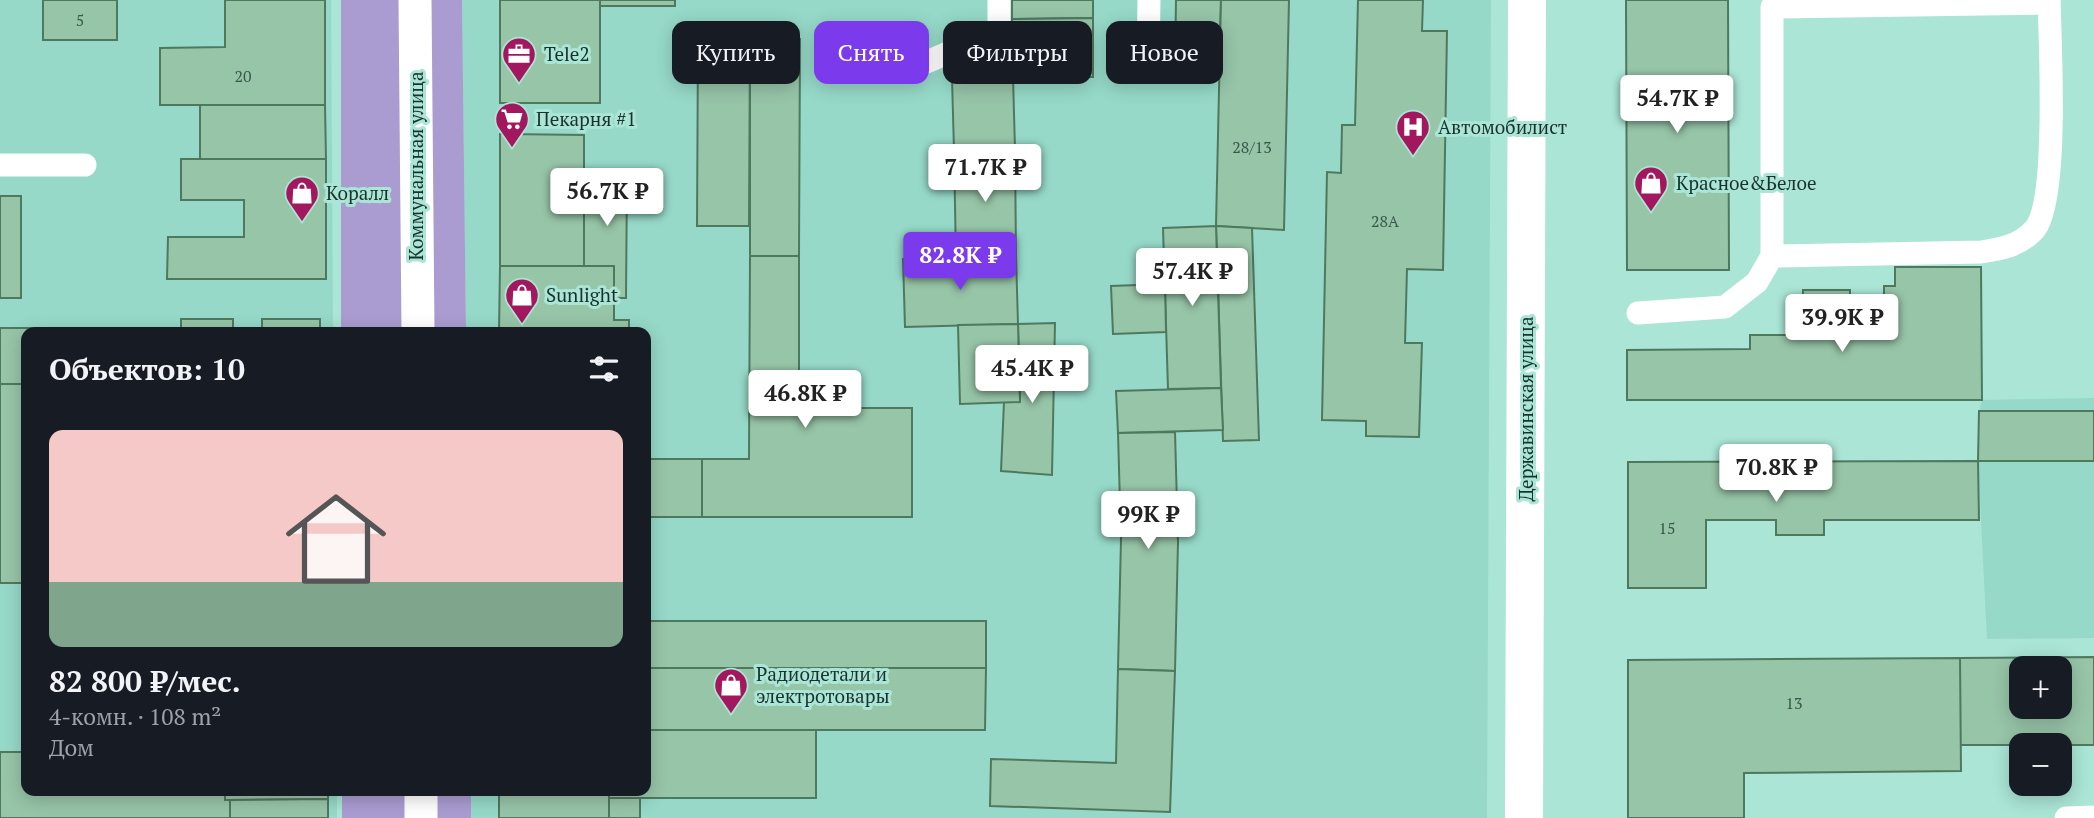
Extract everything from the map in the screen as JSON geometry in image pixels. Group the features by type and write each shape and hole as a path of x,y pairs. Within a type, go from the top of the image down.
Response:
{"street":[{"name":"Коммунальная улица","path":"415,0 418,327"},
{"name":"Державинская улица","path":"1524,818 1527,0"},
{"path":"421,796 421,818"}],"lane":[{"path":"929,61 999,31 999,0"},
{"path":"1149,0 1149,21"},
{"path":"1638,313 1725,307 1757,282 1772,256 1772,7 2049,1 2048,194 2036,228 2012,247 1981,252 1772,256"},
{"path":"0,165 85,165"}],"shaded area":[{"path":"0,0 331,0 333,327 21,327 21,796 337,796 337,818 0,818"},
{"path":"341,0 462,0 466,327 341,327"},
{"path":"462,0 1491,0 1487,818 471,818 471,796 651,796 651,327 466,327"},
{"path":"2094,398 2094,638 1987,639 1978,461 1979,411 1982,400"},
{"path":"342,796 471,796 471,818 342,818"}],"building":[{"path":"43,0 117,0 117,40 43,40"},
{"path":"225,0 325,0 325,105 160,105 160,48 225,47"},
{"path":"500,0 600,0 600,103 500,103"},
{"path":"600,0 675,0 675,6 600,6"},
{"path":"1012,0 1093,0 1093,18 1012,19"},
{"path":"1176,0 1221,0 1220,21 1176,21"},
{"path":"1221,0 1289,0 1284,230 1216,226 1219,84 1223,84 1223,21 1221,21"},
{"path":"1358,0 1423,0 1422,31 1447,31 1443,270 1407,269 1405,343 1422,343 1419,437 1366,436 1366,421 1322,420 1327,172 1341,173 1342,125 1355,125"},
{"path":"1626,0 1728,0 1729,270 1627,270"},
{"path":"1093,18 1093,77 1092,21 1012,19"},
{"path":"698,84 750,84 749,226 697,226"},
{"path":"750,84 800,84 799,256 750,256"},
{"path":"952,84 1013,84 1015,150 954,151"},
{"path":"200,105 325,105 326,159 200,159"},
{"path":"500,134 584,135 584,266 500,266"},
{"path":"1015,150 1016,256 956,258 954,151"},
{"path":"181,159 326,159 326,279 167,279 168,237 244,237 244,200 181,200"},
{"path":"584,178 627,178 626,298 614,298 614,266 584,266"},
{"path":"0,196 21,196 21,298 0,298"},
{"path":"1216,226 1252,228 1259,440 1223,441"},
{"path":"1216,226 1221,388 1168,389 1163,228"},
{"path":"750,256 799,256 799,408 912,408 912,517 702,517 702,459 749,459"},
{"path":"1016,256 1018,324 905,327 903,259"},
{"path":"500,266 614,266 614,320 629,320 629,327 499,327"},
{"path":"1895,267 1981,267 1982,400 1627,400 1627,350 1750,349 1750,335 1884,335 1884,286 1895,286"},
{"path":"1165,284 1166,332 1113,334 1111,286"},
{"path":"1803,290 1850,290 1850,326 1802,326"},
{"path":"181,319 233,319 233,327 181,327"},
{"path":"262,319 320,319 320,327 262,327"},
{"path":"1055,323 1052,475 1001,471 1004,402 1020,402 1018,324"},
{"path":"1018,324 1020,402 960,404 958,325"},
{"path":"0,328 21,328 21,384 0,384"},
{"path":"0,384 21,384 21,583 0,583"},
{"path":"1221,388 1223,430 1118,433 1116,391"},
{"path":"1979,411 2094,411 2094,461 1978,461"},
{"path":"1175,432 1178,542 1175,671 1118,669 1121,539 1118,433"},
{"path":"651,459 702,459 702,517 651,517"},
{"path":"1978,461 1979,520 1824,520 1824,535 1776,535 1776,520 1706,520 1706,588 1628,588 1628,462"},
{"path":"651,621 986,621 986,668 651,668"},
{"path":"2072,657 2094,657 2094,745 2072,745 2072,733 2009,733 2009,745 1960,745 1960,658 2009,658 2009,719 2072,719"},
{"path":"1960,658 1961,771 1744,773 1744,818 1628,818 1628,660"},
{"path":"651,668 986,668 985,730 651,730"},
{"path":"1118,669 1175,671 1170,812 990,806 991,759 1116,763"},
{"path":"651,730 816,730 816,798 609,798 651,796"},
{"path":"0,752 21,752 21,796 225,796 225,800 230,800 230,818 0,818"},
{"path":"225,796 328,796 328,799 225,800"},
{"path":"499,796 609,796 609,818 499,818"},
{"path":"609,798 640,798 640,818 609,818"},
{"path":"328,799 328,818 230,818 230,800"}],"place":[{"name":"Tele2","path":"519,84"},
{"name":"Пекарня #1","path":"512,149"},
{"name":"Автомобилист","path":"1413,157"},
{"name":"Красное&Белое","path":"1651,213"},
{"name":"Коралл","path":"302,223"},
{"name":"Sunlight","path":"522,325"},
{"name":"Радиодетали и электротовары","path":"731,715"}]}
